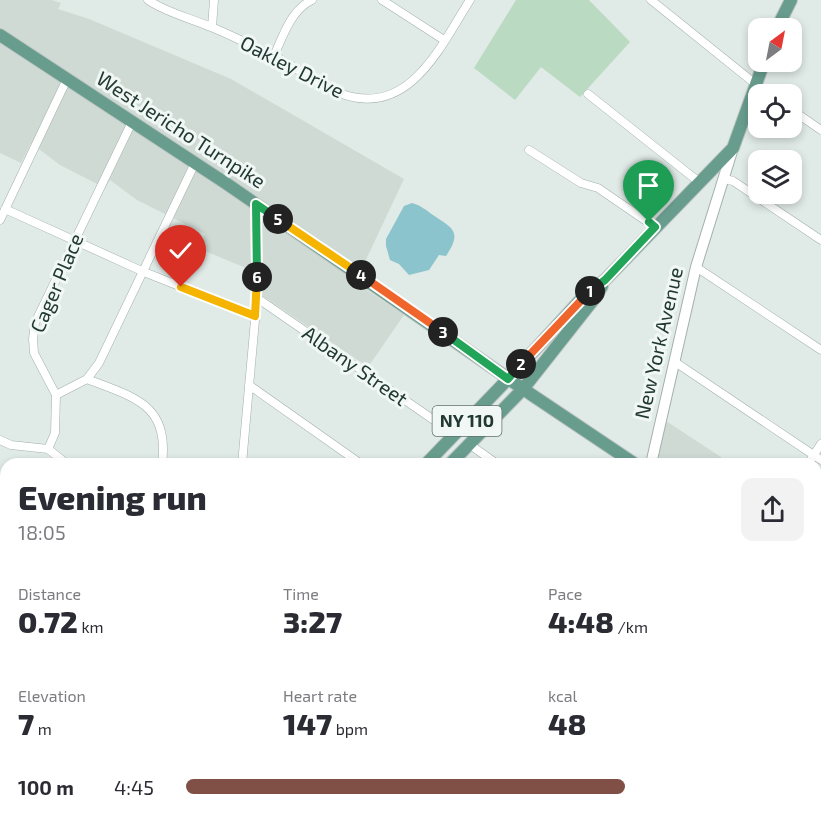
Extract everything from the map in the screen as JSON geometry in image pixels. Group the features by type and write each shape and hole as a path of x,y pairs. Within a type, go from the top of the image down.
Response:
{"main road":[{"path":"782,18 791,0"},
{"name":"West Jericho Turnpike","path":"0,35 256,204 626,458"},
{"name":"NY 110","path":"699,182 735,132 748,104"},
{"name":"New York Avenue","path":"733,148 748,105"},
{"name":"NY 110","path":"432,458 585,295 605,280 733,148"},
{"name":"NY 110","path":"456,458 523,389 594,300 605,280"}],"street":[{"name":"Oakley Drive","path":"148,0 163,9 212,27 274,56 341,93 368,98 393,93 408,85 422,73 470,0"},
{"path":"212,27 214,0"},
{"path":"274,56 291,19 306,3 312,0"},
{"path":"382,0 444,40"},
{"path":"651,0 754,84"},
{"path":"0,220 67,79"},
{"path":"588,94 699,182 714,176 732,181 821,240"},
{"path":"802,117 821,130"},
{"name":"Cager Place","path":"56,395 34,353 33,339 36,323 132,122"},
{"name":"New York Avenue","path":"652,458 696,267 733,148"},
{"path":"529,150 580,183 598,188 655,227"},
{"path":"48,449 55,433 56,395 87,379 107,349 195,163"},
{"path":"243,458 257,298 256,204"},
{"path":"5,209 144,272 255,316"},
{"path":"696,267 821,350"},
{"name":"Albany Street","path":"257,298 454,434"},
{"path":"675,362 817,457 821,444"},
{"path":"87,379 125,392 147,406 161,430 165,446 163,458"},
{"path":"249,386 352,458"},
{"path":"0,440 11,445 48,449 59,458"},
{"path":"469,444 489,458"}],"shaded area":[{"path":"0,0 52,0 61,3 58,9 89,19 231,79 404,179 363,266 353,281 404,315 368,367 254,290 253,271 198,248 205,234 137,200 110,180 105,188 60,165 31,143 21,163 0,153"},
{"path":"666,421 722,458 658,458"}],"green space":[{"path":"516,0 589,0 630,42 580,97 541,67 515,100 474,68"}],"water":[{"path":"412,203 450,227 454,241 446,256 439,255 429,270 409,275 399,264 390,260 386,239 404,206"}],"route":[{"path":"181,287 255,316 257,298 256,204 412,310 508,379 585,295 605,280 655,227 649,222"}]}
